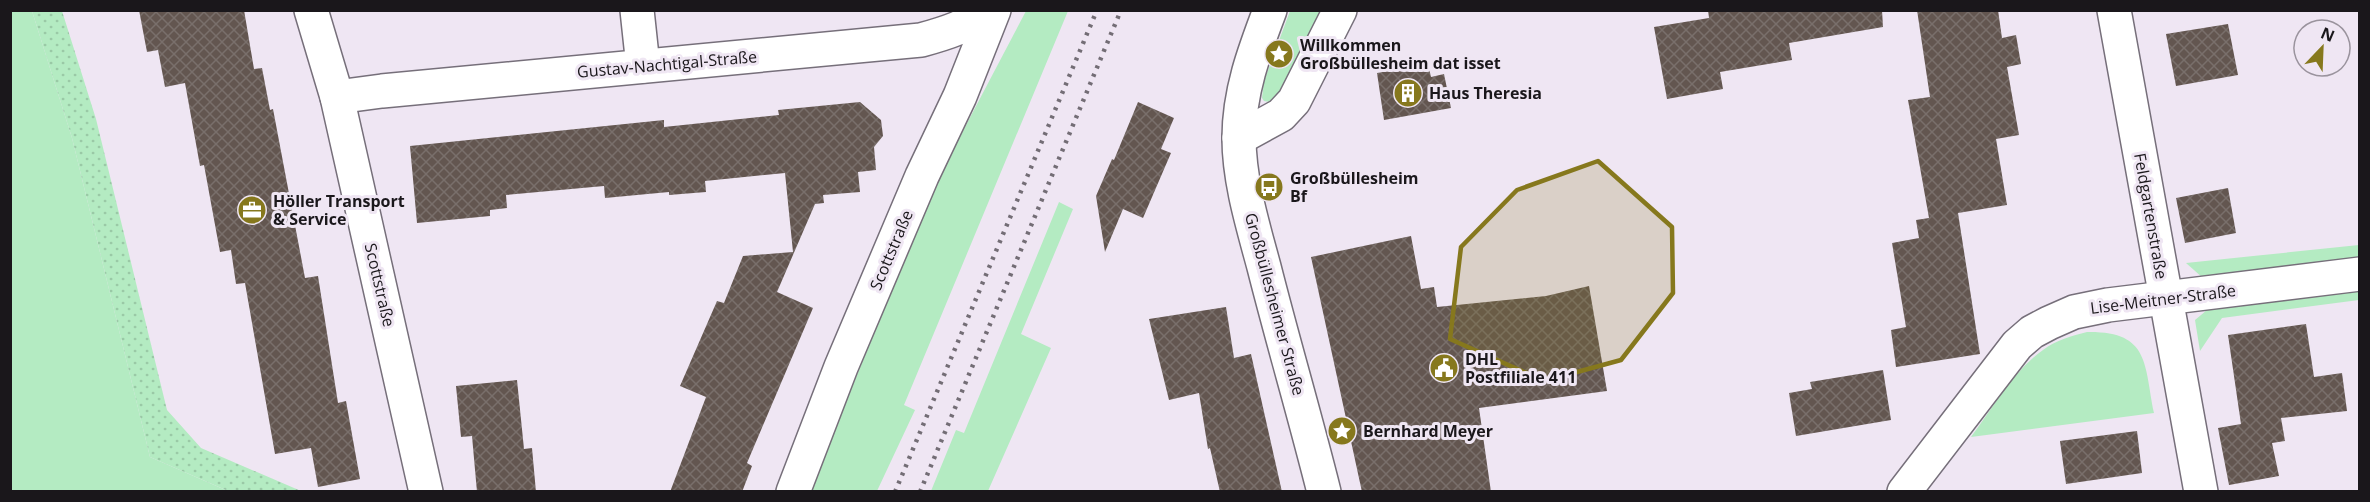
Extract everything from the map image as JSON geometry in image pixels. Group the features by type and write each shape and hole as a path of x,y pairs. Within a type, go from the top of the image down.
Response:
{"street":[{"name":"Scottstraße","path":"311,10 337,97 426,492"},
{"path":"637,10 643,66"},
{"name":"Scottstraße","path":"793,492 846,356 922,176 960,96 992,10"},
{"name":"Gustav-Nachtigal-Straße","path":"337,97 921,40 952,32 975,22 992,10"},
{"name":"Großbüllesheimer Straße","path":"1270,10 1247,71 1242,98 1239,138 1242,174 1257,240 1324,492"},
{"path":"1239,138 1281,115 1294,101 1340,10"},
{"name":"Feldgartenstraße","path":"2114,10 2201,492"},
{"name":"Lise-Meitner-Straße","path":"1904,492 2007,356 2032,332 2074,312 2165,297 2360,274"}],"highlighted area":[{"path":"1598,161 1672,227 1673,293 1621,360 1544,381 1450,339 1461,247 1517,190"}],"green space":[{"path":"10,11 32,11 72,138 150,457 228,491 11,491"},
{"path":"32,11 62,11 96,119 167,410 201,448 301,491 228,491 150,457 72,138"},
{"path":"1026,11 1068,11 904,405 915,410 877,491 809,492 935,184"},
{"path":"1290,11 1327,11 1290,84 1274,103 1264,101 1262,98 1264,81"},
{"path":"1059,202 1073,209 1021,334 1051,348 988,491 931,491 956,430 964,433"},
{"path":"2359,245 2359,262 2203,278 2186,263"},
{"path":"2359,288 2359,300 2222,318 2200,351 2195,320 2207,310 2219,306"},
{"path":"2087,332 2108,333 2123,337 2133,344 2145,366 2154,413 1971,437 2022,368 2053,344"}],"building":[{"path":"139,10 244,10 254,69 262,68 270,110 273,109 305,278 318,276 338,403 346,401 360,479 318,487 311,448 275,454 245,283 236,284 231,250 220,252 204,165 200,166 185,83 165,87 158,50 147,52"},
{"path":"1708,10 1882,10 1883,27 1789,43 1792,60 1720,72 1723,89 1667,99 1654,27 1709,18"},
{"path":"1917,10 1998,10 2002,38 2016,35 2021,64 2007,67 2019,135 1996,139 2007,205 1958,213 1980,354 1896,367 1891,330 1906,327 1892,243 1919,238 1916,220 1929,218 1908,100 1930,97"},
{"path":"2228,24 2238,75 2176,86 2166,34"},
{"name":"Haus Theresia","path":"1428,64 1431,77 1444,74 1451,108 1384,120 1377,73"},
{"path":"860,102 881,120 883,136 874,147 876,170 858,172 860,192 823,195 824,203 815,204 777,292 813,308 747,463 752,466 742,492 670,492 706,397 680,386 717,301 724,303 743,256 793,252 785,173 705,181 706,192 669,195 669,192 605,198 604,186 506,195 507,208 490,210 490,216 417,223 410,146 664,120 664,127 779,115 778,110"},
{"path":"1138,102 1174,118 1161,149 1171,153 1143,218 1123,209 1105,252 1096,196"},
{"path":"2228,188 2236,233 2185,243 2176,198"},
{"path":"1411,236 1421,289 1434,287 1437,307 1546,296 1589,286 1607,391 1479,408 1491,492 1362,492 1311,257"},
{"path":"1226,307 1234,358 1251,354 1282,492 1220,492 1210,448 1208,449 1199,393 1169,400 1149,319"},
{"path":"2306,324 2314,377 2342,373 2347,411 2281,418 2285,441 2272,443 2279,476 2229,485 2218,428 2241,424 2228,335"},
{"path":"1883,370 1891,420 1796,436 1789,393 1812,389 1810,382"},
{"path":"517,380 524,449 532,448 536,492 477,492 472,436 461,437 456,386"},
{"path":"2137,431 2142,473 2066,484 2060,441"}],"railway":[{"path":"895,492 1097,10"},
{"path":"920,492 1121,10"}],"place":[{"name":"Willkommen Großbüllesheim dat isset","path":"1279,54"},
{"name":"Haus Theresia","path":"1408,93"},
{"name":"Großbüllesheim Bf","path":"1269,187"},
{"name":"Höller Transport & Service","path":"252,210"},
{"name":"DHL Postfiliale 411","path":"1444,368"},
{"name":"Bernhard Meyer","path":"1342,431"}]}
